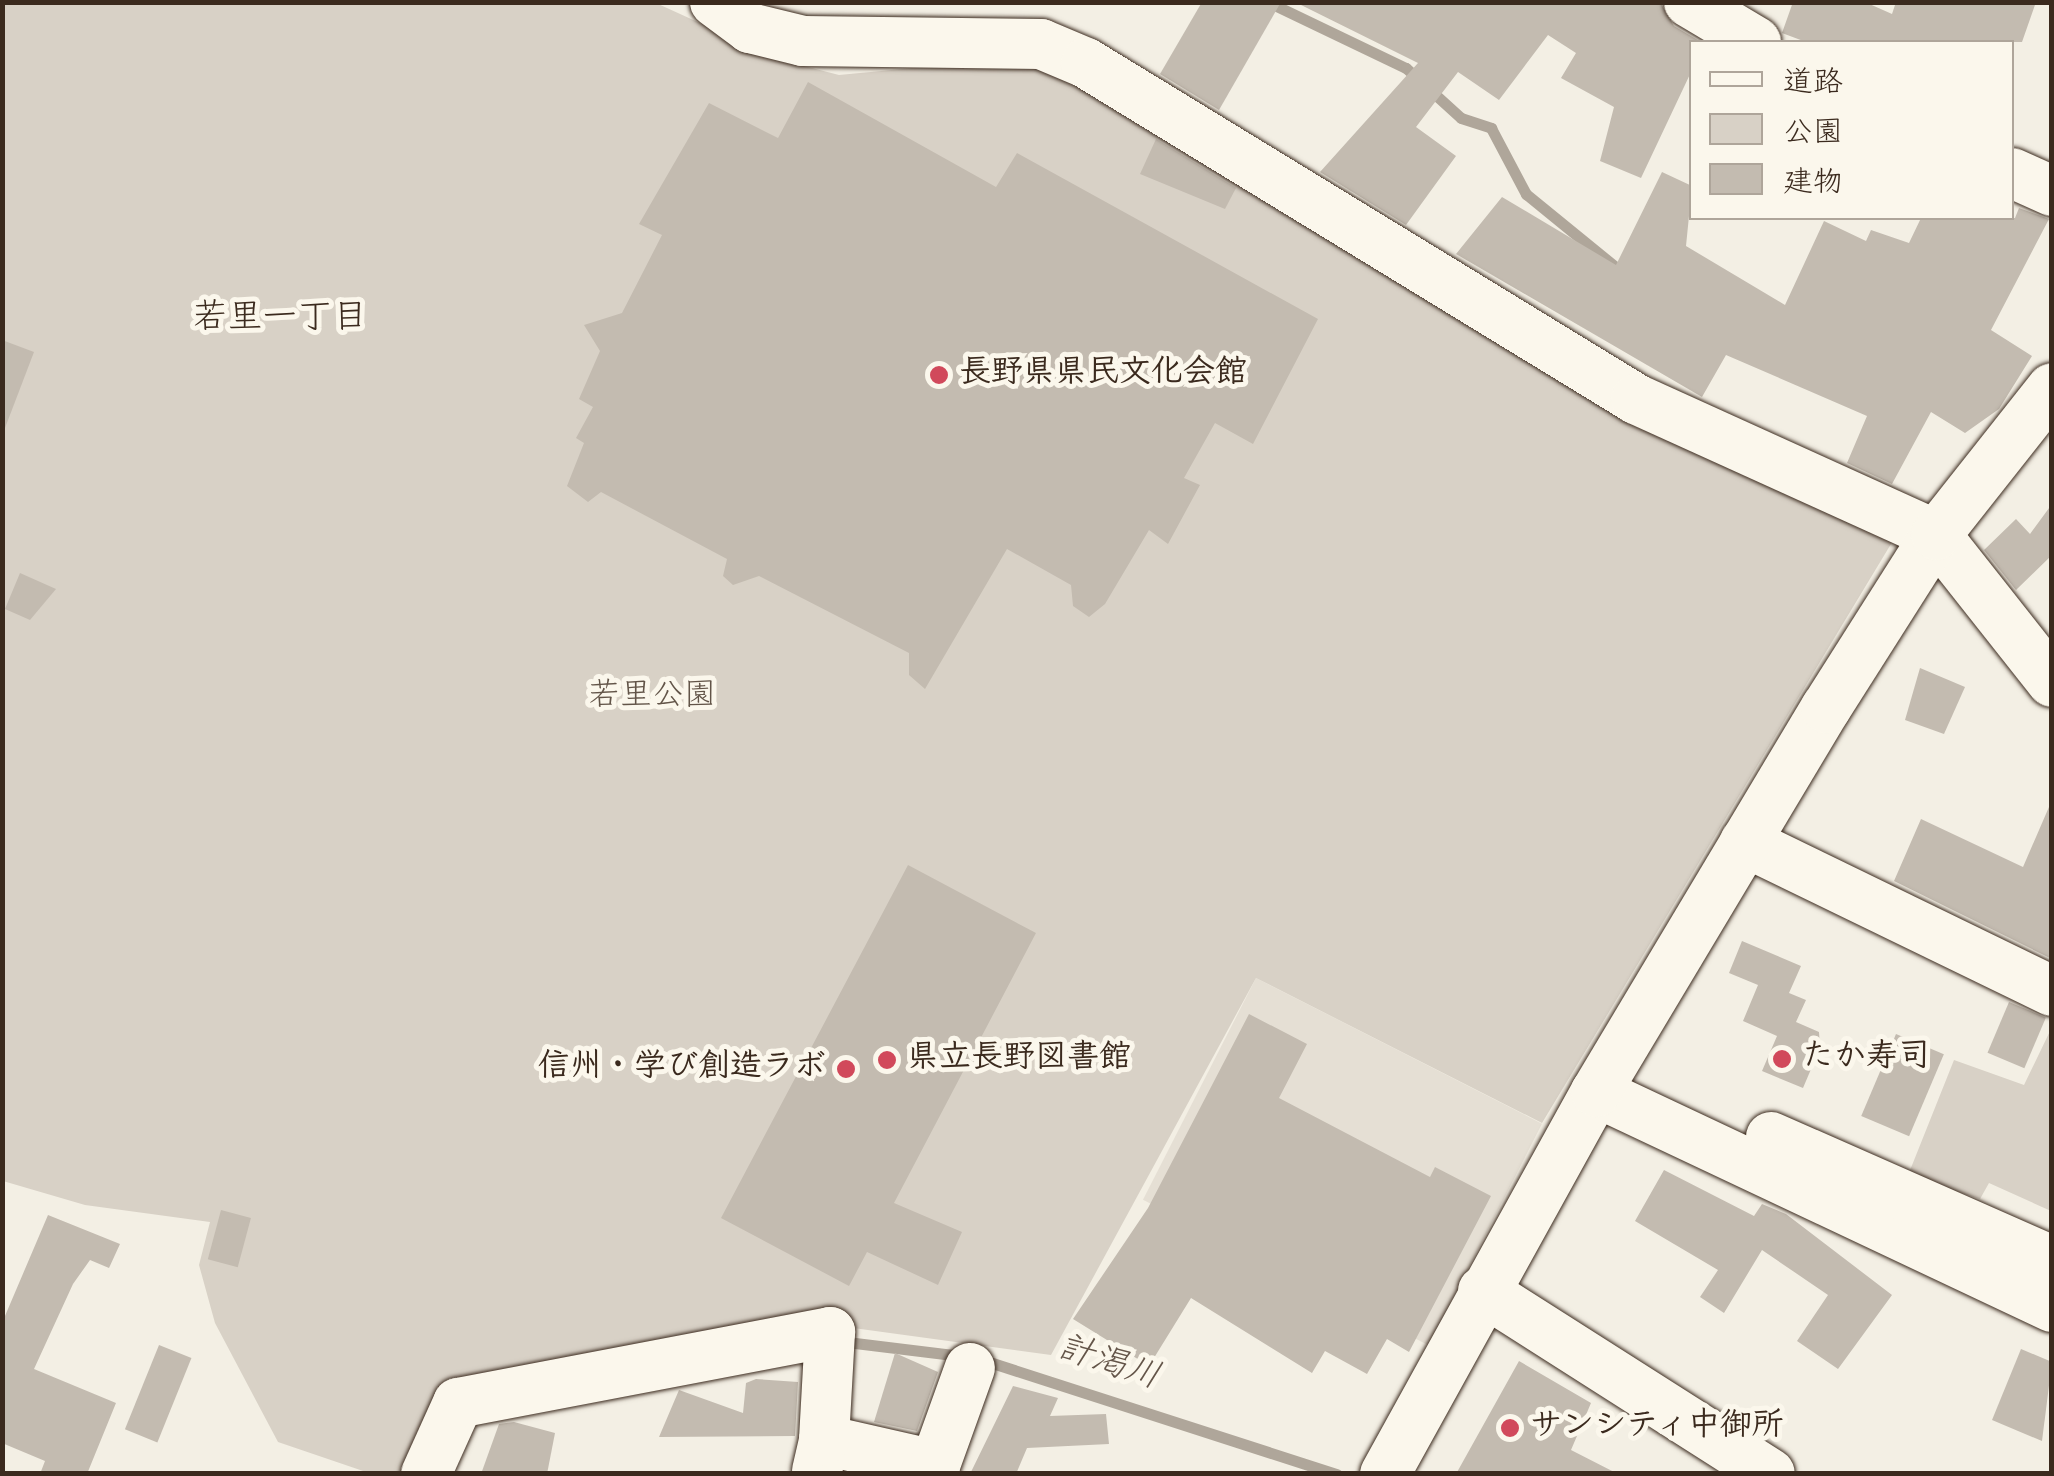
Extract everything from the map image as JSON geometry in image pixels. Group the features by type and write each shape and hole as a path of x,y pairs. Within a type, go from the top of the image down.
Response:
{"street":[{"path":"715,2 750,28 803,41 1041,44 1086,63 1636,399 1936,535 2052,682"},
{"path":"1689,2 1757,28"},
{"path":"2014,173 2052,191"},
{"path":"1385,1474 1483,1290 1745,842 1936,535 2052,388"},
{"path":"1745,842 2052,991"},
{"path":"1604,1079 2052,1261"},
{"path":"1604,1079 2052,1307"},
{"path":"1483,1290 1770,1474"},
{"path":"426,1474 458,1403 830,1332 821,1457 936,1465 970,1368"}],"shaded area":[{"path":"1256,978 1542,1124 1429,1346 1143,1200"}],"green space":[{"name":"若里公園","path":"2,3 656,3 781,60 839,75 1028,57 1894,539 1542,1123 1256,978 1051,1355 846,1327 454,1381 412,1473 369,1473 278,1442 215,1323 199,1265 210,1222 85,1205 3,1181"},
{"path":"2051,1029 2051,1211 1989,1183 1980,1199 1936,1185 1887,1228 1954,1060 2024,1085"}],"building":[{"path":"1202,2 1281,2 1219,110 1160,74"},
{"path":"1295,2 1660,2 1674,26 1698,40 1689,40 1689,76 1641,178 1600,161 1614,107 1561,78 1576,53 1548,35 1499,100 1458,72 1416,127 1456,156 1406,225 1320,172 1418,63"},
{"path":"1793,2 1865,2 1892,14 1896,2 2036,2 2022,42 1801,40 1782,33"},
{"name":"長野県県民文化会館","path":"808,82 996,187 1017,153 1318,319 1253,444 1215,423 1184,478 1200,485 1168,544 1149,530 1105,604 1089,617 1073,606 1071,585 1007,549 925,689 909,675 909,653 759,576 733,585 723,576 727,559 601,492 588,502 567,486 584,443 576,438 593,407 579,399 600,351 584,325 622,313 662,235 639,224 709,103 778,138"},
{"path":"1156,139 1236,188 1225,209 1140,174"},
{"path":"1662,172 1689,185 1686,246 1785,305 1824,221 1866,241 1871,230 1909,243 1920,220 2014,220 2019,208 2049,219 1991,330 2032,356 1999,409 1965,433 1931,412 1892,484 1847,463 1867,416 1726,355 1702,397 1456,254 1502,197 1616,265"},
{"path":"2,340 34,352 5,428 2,428"},
{"path":"2052,504 2052,555 2016,590 1984,550 2016,519 2030,534"},
{"path":"20,573 56,589 30,620 5,609"},
{"path":"1920,668 1965,687 1944,734 1905,720"},
{"path":"2052,800 2052,959 1894,881 1921,819 2023,867"},
{"name":"県立長野図書館","path":"908,865 1036,933 894,1203 962,1232 938,1285 867,1252 849,1286 721,1218"},
{"path":"1742,941 1801,966 1789,993 1806,1000 1796,1022 1819,1032 1820,1048 1803,1088 1762,1071 1777,1036 1743,1021 1758,985 1729,973"},
{"path":"2009,1002 2046,1018 2024,1068 1988,1053"},
{"path":"1249,1014 1307,1044 1279,1098 1430,1177 1435,1167 1491,1196 1409,1352 1387,1339 1367,1374 1325,1351 1312,1373 1191,1298 1149,1366 1073,1319 1148,1208"},
{"path":"1896,1034 1944,1054 1909,1136 1861,1116"},
{"path":"1664,1170 1754,1216 1762,1204 1786,1214 1892,1295 1838,1369 1797,1341 1828,1295 1762,1250 1724,1313 1700,1297 1718,1270 1635,1221"},
{"path":"221,1210 251,1218 238,1267 208,1259"},
{"path":"48,1215 120,1244 109,1268 90,1260 73,1284 34,1369 116,1403 87,1474 40,1474 45,1461 2,1443 2,1323"},
{"path":"159,1345 191,1358 157,1442 125,1429"},
{"path":"2021,1349 2052,1362 2042,1441 1992,1420"},
{"path":"895,1353 938,1372 917,1431 874,1422"},
{"path":"1519,1361 1591,1403 1571,1450 1618,1474 1456,1474"},
{"path":"756,1379 798,1382 795,1436 659,1437 679,1390 743,1413 746,1383"},
{"path":"1013,1386 1058,1398 1050,1416 1106,1414 1109,1444 1027,1448 1016,1474 970,1474"},
{"path":"514,1422 555,1433 547,1474 481,1474 499,1424"}],"waterway":[{"path":"1268,2 1406,68 1461,118 1491,128 1526,194 1623,273"},
{"name":"計渇川","path":"855,1343 961,1356"},
{"name":"計渇川","path":"980,1359 1337,1474"}],"place":[{"name":"長野県県民文化会館","path":"939,375"},
{"name":"たか寿司","path":"1782,1059"},
{"name":"県立長野図書館","path":"887,1060"},
{"name":"信州・学び創造ラボ","path":"846,1069"},
{"name":"サンシティ中御所","path":"1510,1428"}],"district":[{"name":"若里一丁目","path":"280,321"}]}
